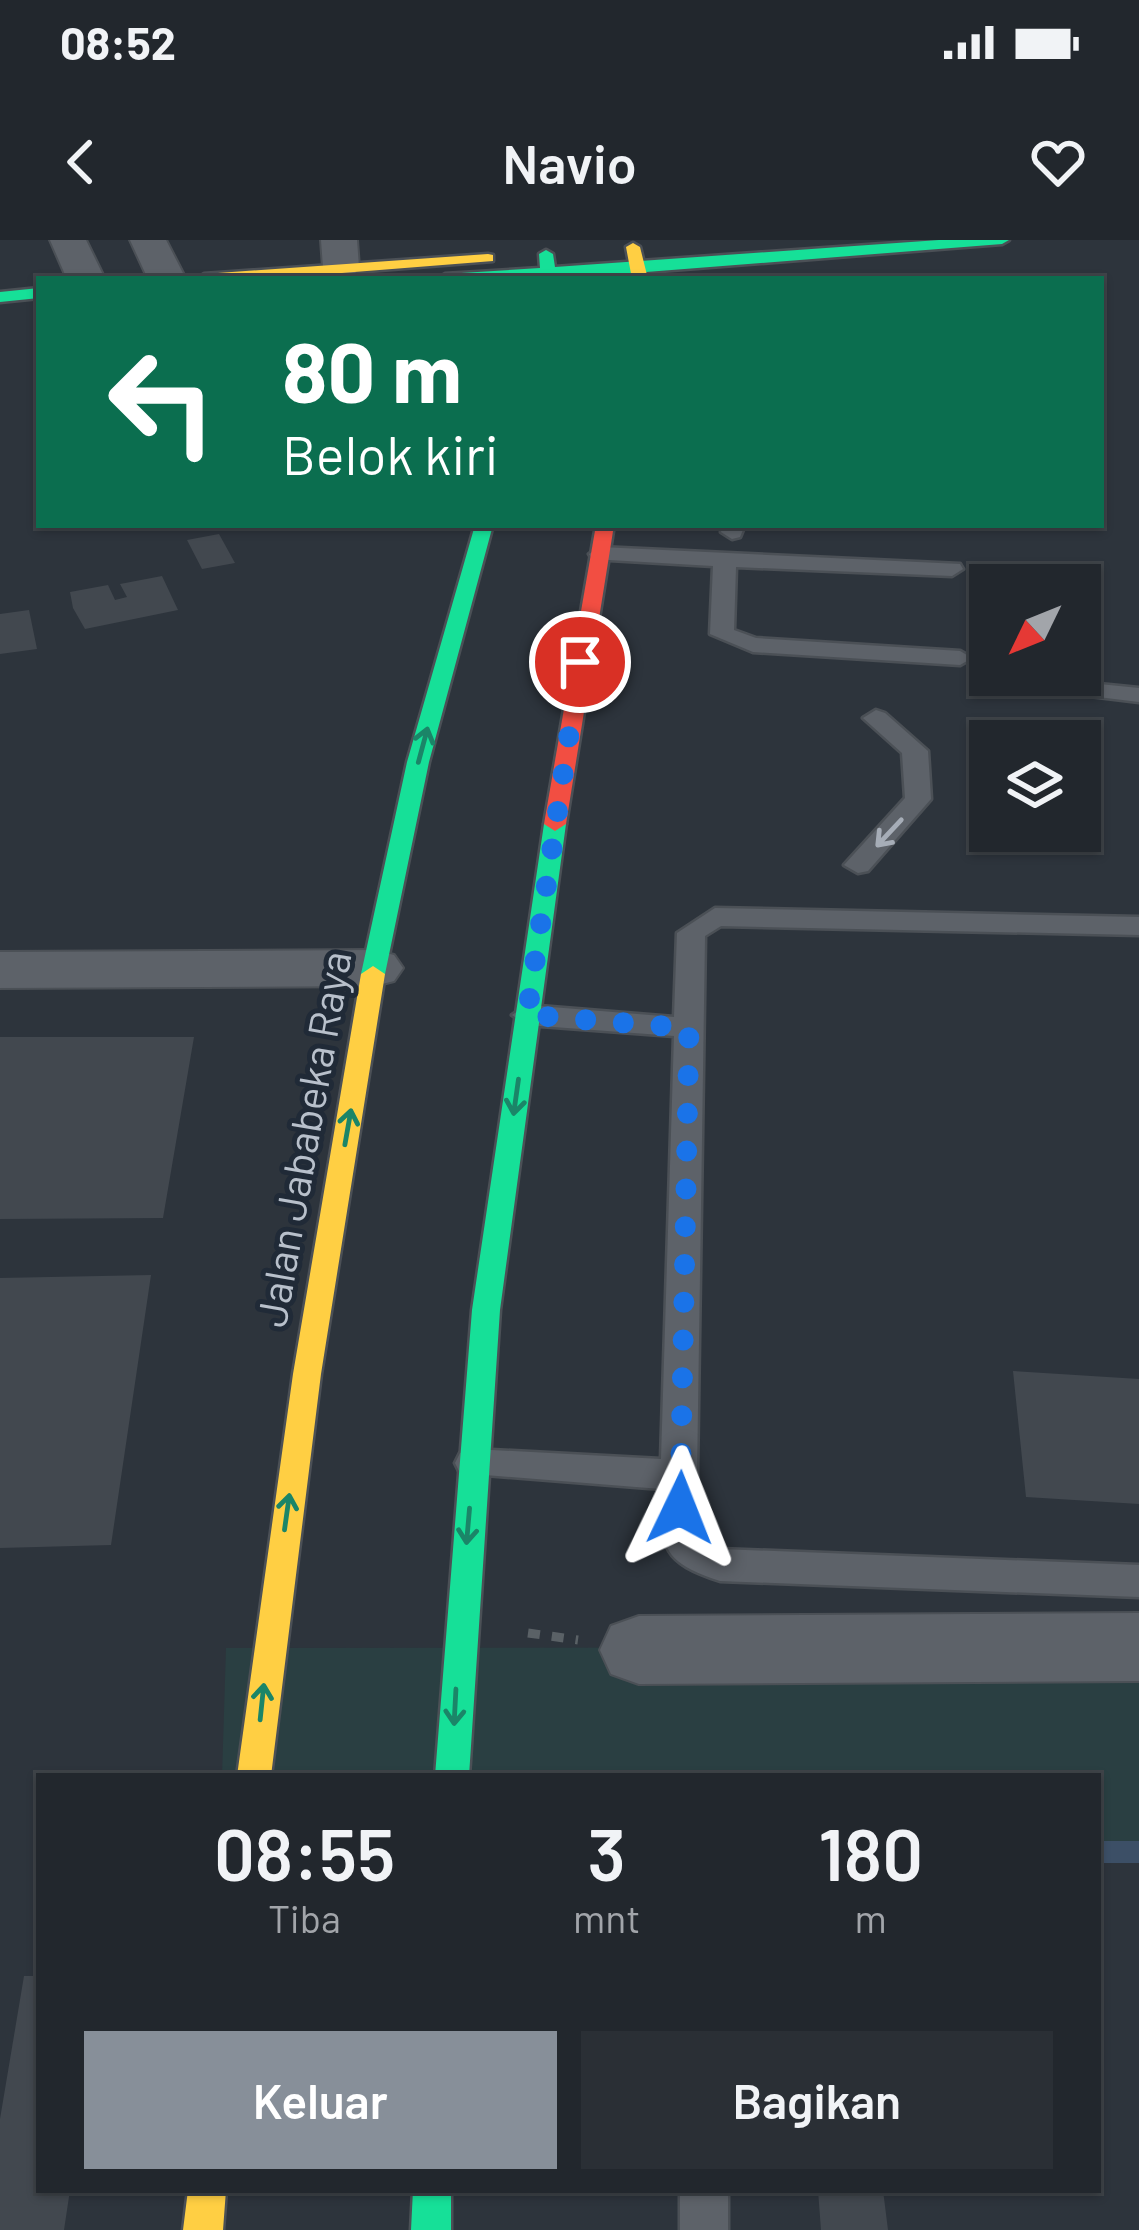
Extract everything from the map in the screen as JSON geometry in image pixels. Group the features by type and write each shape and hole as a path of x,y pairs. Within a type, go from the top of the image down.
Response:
{"main road":[{"path":"473,276 638,264 747,248 1002,240"},
{"path":"696,276 747,248"},
{"path":"221,276 340,254 548,268"},
{"path":"0,297 36,293"},
{"path":"0,316 36,312"},
{"name":"Jalan Jababeka Raya","path":"254,1773 270,1628 327,1242 374,968 418,762 483,528"},
{"path":"452,1773 459,1631 487,1310 573,698 604,528"},
{"path":"203,2230 207,2193"},
{"path":"431,2230 432,2193"}],"street":[{"path":"68,240 85,276"},
{"path":"148,240 166,276"},
{"path":"0,970 374,968"},
{"path":"639,1649 1139,1647"}],"lane":[{"path":"600,554 952,569"},
{"path":"725,558 722,634 753,645 960,658"},
{"path":"1101,691 1139,695"},
{"path":"858,865 918,799 915,751 876,718"},
{"path":"1139,926 715,917 691,933 679,1475 681,1541 695,1557 720,1564 1139,1581"},
{"path":"527,1015 689,1028"},
{"path":"473,1463 679,1475"},
{"path":"704,2193 704,2230"}],"path":[{"path":"459,1631 639,1649"}],"green space":[{"path":"1139,1647 1139,1850 1101,1851 1101,1773 222,1773 226,1648"}],"building":[{"path":"219,534 235,563 202,569 187,540"},
{"path":"162,576 178,610 85,629 73,608 70,592 108,585 115,600 127,597 120,584"},
{"path":"29,610 37,649 0,654 0,614"},
{"path":"0,1037 194,1037 163,1218 0,1219"},
{"path":"151,1275 111,1545 0,1548 0,1278"},
{"path":"1013,1371 1139,1379 1139,1504 1026,1497"},
{"path":"24,1976 36,1976 36,2193 70,2193 64,2230 0,2230 0,2119"},
{"path":"818,2193 883,2193 888,2230 821,2230"}],"waterway":[{"path":"1101,1852 1139,1852"}],"traffic: fast":[{"path":"488,276 1002,240"},
{"path":"546,254 549,276"},
{"path":"0,297 36,293"},
{"path":"373,974 418,762 483,528"},
{"path":"452,1773 486,1310 555,824"},
{"path":"431,2230 432,2193"}],"traffic: slow":[{"path":"633,247 639,276"},
{"path":"245,276 488,258"},
{"path":"254,1773 307,1374 373,974"},
{"path":"203,2230 207,2193"}],"traffic: jam":[{"path":"555,824 604,528"}],"route":[{"path":"580,662 527,1015 689,1028 680,1508"}]}
